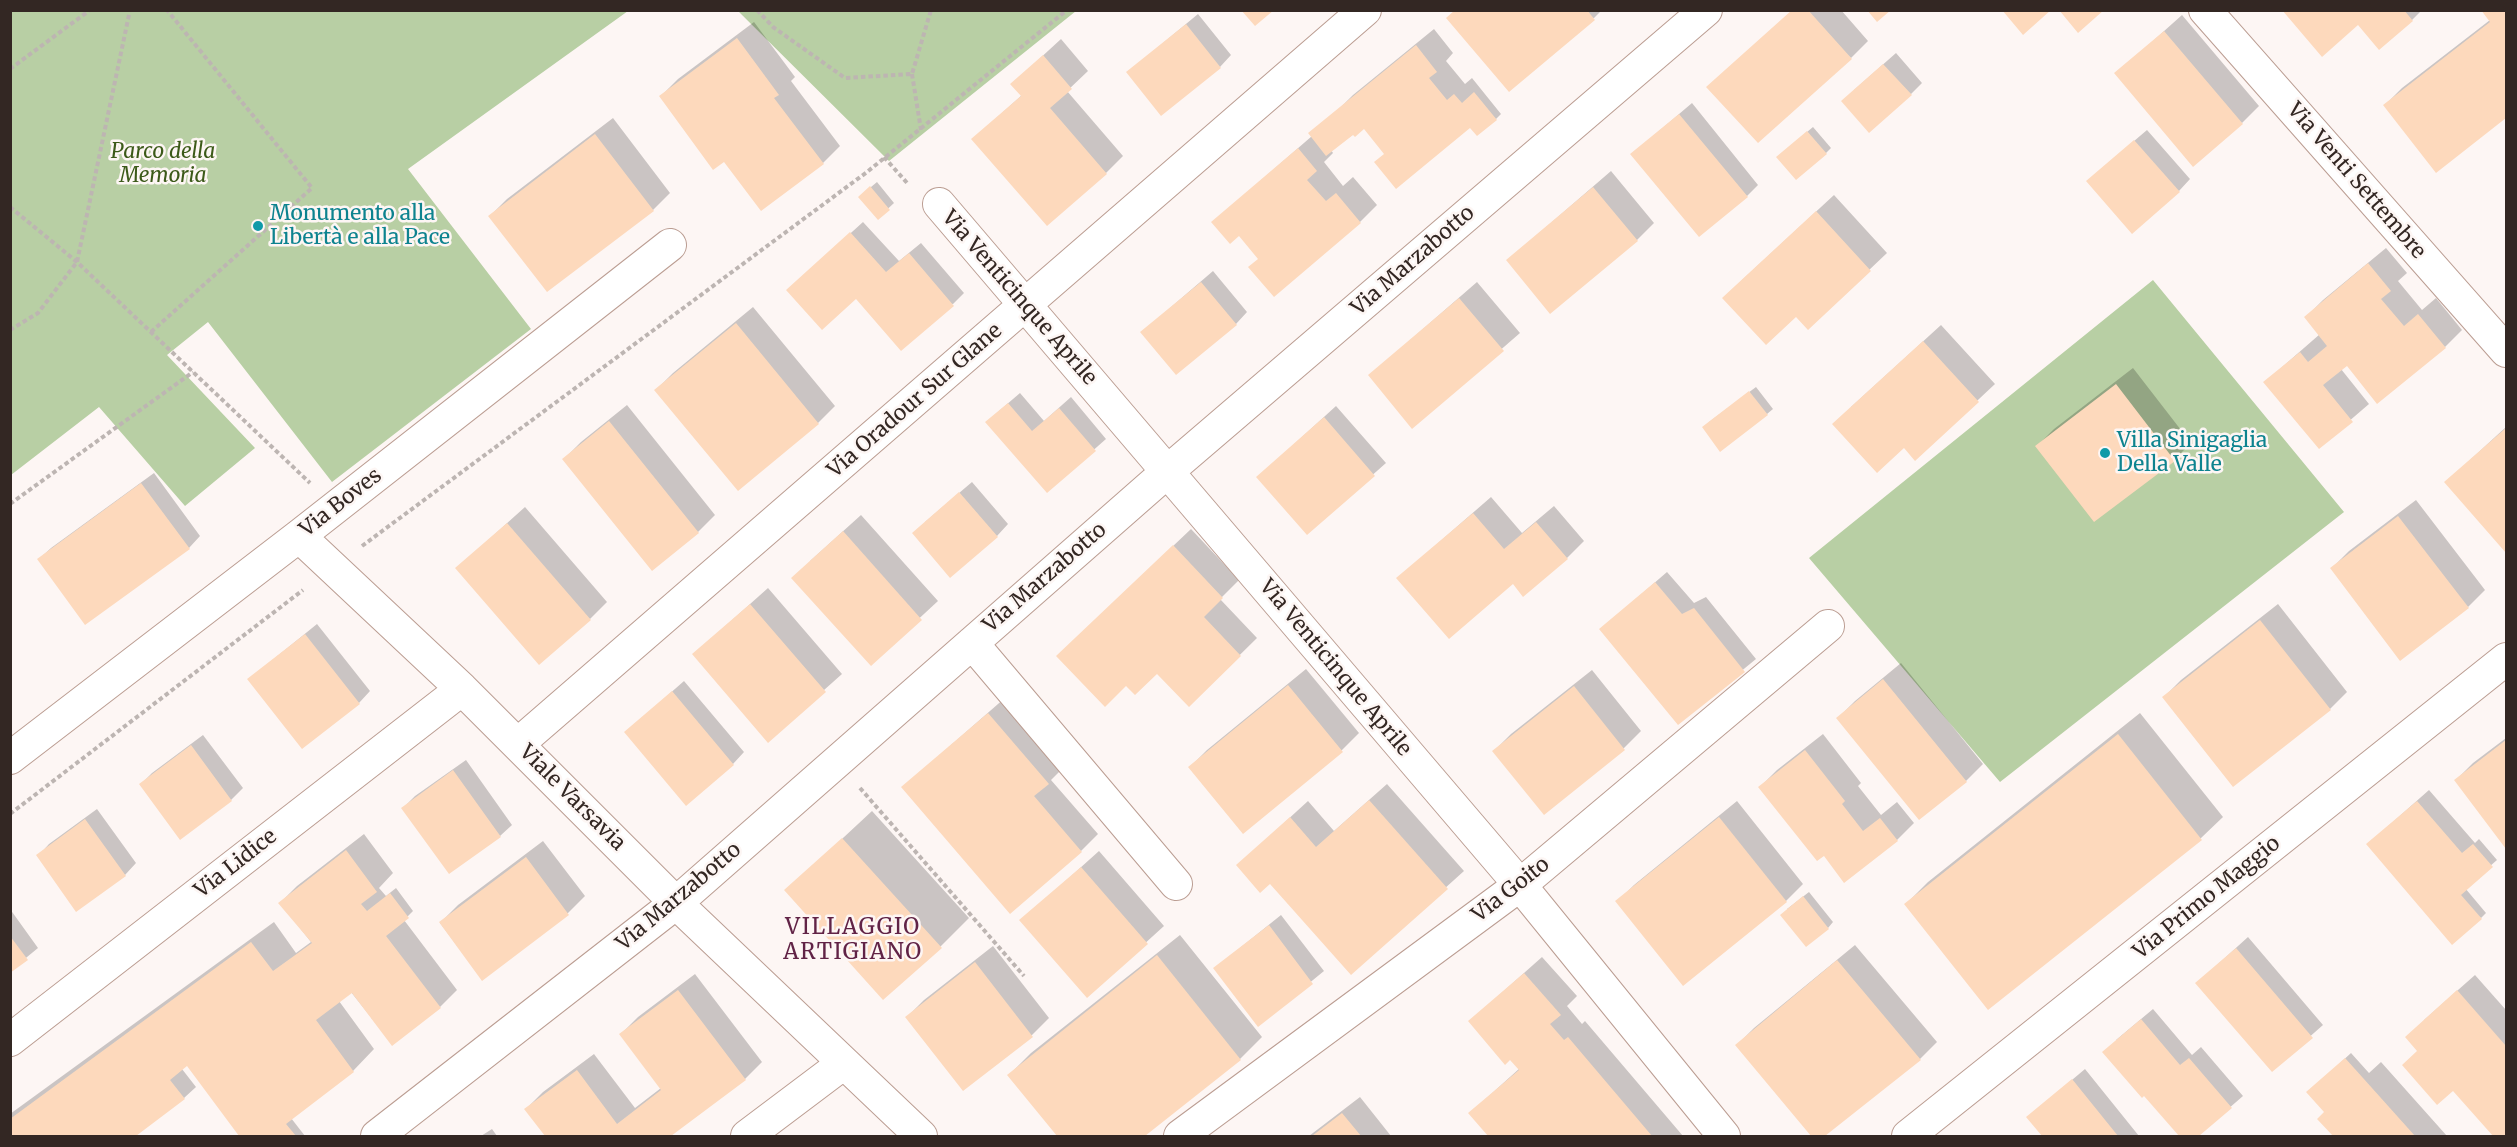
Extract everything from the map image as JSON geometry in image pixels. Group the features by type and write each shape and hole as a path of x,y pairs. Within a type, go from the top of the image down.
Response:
{"street":[{"name":"Via Oradour Sur Glane","path":"518,744 1365,10"},
{"name":"Via Marzabotto","path":"377,1137 676,903 1168,471 1706,10"},
{"name":"Via Venti Settembre","path":"2205,10 2506,351"},
{"name":"Via Venticinque Aprile","path":"939,204 1520,885 1724,1137"},
{"name":"Via Boves","path":"10,758 299,536 670,245"},
{"name":"Viale Varsavia","path":"299,536 462,689 676,903 921,1137"},
{"name":"Via Goito","path":"1180,1137 1520,885 1828,626"},
{"path":"972,643 1176,884"},
{"name":"Via Primo Maggio","path":"1908,1137 2506,659"},
{"name":"Via Lidice","path":"10,1040 462,689"},
{"path":"747,1137 843,1063"}],"path":[{"path":"10,69 90,10"},
{"path":"10,330 38,313 77,262 130,10"},
{"path":"151,333 312,188 167,10"},
{"path":"757,10 773,27 845,78 912,74"},
{"path":"921,130 912,74 931,10"},
{"path":"10,814 333,568 921,130 1067,10"},
{"path":"10,207 77,262 336,507"},
{"path":"10,504 193,372"},
{"path":"854,781 1024,976"}],"green space":[{"name":"Parco della Memoria","path":"11,10 628,11 408,169 531,329 332,482 208,322 167,355 255,448 185,506 99,407 11,475"},
{"path":"738,11 1076,11 889,161"},
{"path":"2153,280 2344,512 2000,782 1809,558"}],"building":[{"path":"1241,10 1274,10 1255,26"},
{"path":"1455,10 1587,10 1595,20 1509,92 1446,18"},
{"path":"1792,10 1808,10 1852,59 1758,143 1706,87"},
{"path":"1867,10 1891,10 1877,22"},
{"path":"2002,10 2051,10 2023,35"},
{"path":"2059,10 2104,10 2078,33"},
{"path":"2282,10 2404,10 2413,21 2379,50 2358,25 2322,57"},
{"path":"2481,10 2506,10 2506,118 2436,173 2383,105 2490,22"},
{"path":"1186,24 1221,68 1161,116 1126,72"},
{"path":"2164,31 2243,124 2193,167 2114,73"},
{"path":"737,38 779,95 774,98 824,164 761,211 724,162 713,170 659,96"},
{"path":"1416,45 1437,72 1429,78 1447,100 1454,94 1462,103 1474,92 1497,120 1477,136 1470,128 1396,189 1374,162 1384,154 1364,129 1326,156 1308,133"},
{"path":"1043,55 1072,89 1050,108 1107,174 1047,226 971,139 1021,96 1010,84"},
{"path":"1883,64 1912,95 1869,133 1841,101"},
{"path":"1679,114 1748,197 1699,237 1630,154"},
{"path":"1807,131 1827,154 1796,180 1776,157"},
{"path":"595,134 654,211 547,292 488,216"},
{"path":"2134,140 2180,192 2132,234 2086,181"},
{"path":"1298,148 1317,171 1307,180 1326,201 1336,193 1361,223 1274,297 1248,267 1258,259 1239,236 1230,244 1211,222"},
{"path":"870,186 890,210 878,220 858,197"},
{"path":"1593,187 1638,241 1550,314 1506,260"},
{"path":"1816,211 1871,271 1808,330 1796,317 1766,345 1722,298"},
{"path":"850,232 886,272 909,253 954,306 901,351 856,299 822,330 786,290"},
{"path":"2368,263 2391,291 2381,299 2404,326 2418,314 2446,348 2377,404 2347,366 2323,385 2353,422 2319,449 2263,382 2300,352 2308,362 2327,346 2304,317"},
{"path":"1201,282 1237,325 1176,375 1140,332"},
{"path":"1459,298 1504,351 1412,429 1368,375"},
{"path":"736,323 819,424 738,491 654,390"},
{"path":"1923,341 1979,402 1915,461 1904,448 1877,473 1832,424"},
{"name":"Villa Sinigaglia Della Valle","path":"2116,384 2175,461 2094,522 2035,446"},
{"path":"1749,391 1768,415 1720,452 1702,427"},
{"path":"1008,403 1032,431 1059,408 1096,451 1047,493 985,422"},
{"path":"1324,417 1375,476 1307,535 1256,477"},
{"path":"609,421 699,533 652,571 562,459"},
{"path":"2506,428 2506,553 2444,482"},
{"path":"141,483 190,549 85,625 37,559"},
{"path":"959,492 998,537 950,578 912,533"},
{"path":"1473,513 1504,549 1536,522 1568,559 1523,597 1513,584 1449,639 1396,578"},
{"path":"2398,516 2469,608 2400,661 2330,568"},
{"path":"507,523 591,620 539,665 455,568"},
{"path":"843,531 922,620 871,666 791,578"},
{"path":"1173,545 1223,598 1204,617 1241,656 1189,707 1157,674 1135,695 1126,686 1105,707 1056,656"},
{"path":"1655,582 1682,614 1694,608 1745,672 1678,725 1599,629"},
{"path":"750,604 826,692 768,743 692,654"},
{"path":"2260,620 2331,710 2233,787 2162,697"},
{"path":"305,634 360,704 302,749 247,679"},
{"path":"1883,679 1967,782 1919,820 1836,718"},
{"path":"1288,685 1343,752 1243,834 1188,767"},
{"path":"1574,686 1625,750 1544,815 1492,751"},
{"path":"672,691 734,765 686,806 624,732"},
{"path":"988,713 1049,784 1034,796 1082,852 1010,914 901,787"},
{"path":"2118,734 2202,840 1988,1010 1904,904"},
{"path":"2506,740 2506,849 2454,780"},
{"path":"191,745 232,801 180,840 139,784"},
{"path":"1805,750 1845,801 1842,804 1863,831 1880,818 1898,841 1844,883 1824,856 1817,861 1758,787"},
{"path":"453,770 501,837 449,874 401,808"},
{"path":"1369,800 1448,889 1351,975 1270,884 1260,893 1236,865 1290,817 1316,847"},
{"path":"2417,801 2462,853 2473,844 2493,867 2461,895 2482,919 2452,945 2366,844"},
{"path":"1719,817 1787,902 1683,986 1615,901"},
{"path":"85,819 126,876 76,912 36,855"},
{"path":"842,838 942,948 883,1000 784,890"},
{"path":"346,850 377,892 361,904 367,911 390,893 409,918 386,936 441,1008 392,1046 352,993 316,1020 354,1072 286,1124 296,1136 239,1136 187,1066 170,1080 185,1099 136,1136 10,1136 10,1119 251,942 273,971 312,943 278,903"},
{"path":"526,857 569,915 482,981 439,922"},
{"path":"1081,867 1148,944 1087,998 1019,920"},
{"path":"1803,896 1829,929 1806,947 1780,915"},
{"path":"1269,925 1313,984 1258,1027 1213,968"},
{"path":"10,936 28,960 10,973"},
{"path":"2236,948 2313,1038 2272,1072 2195,983"},
{"path":"1157,955 1241,1060 1145,1136 1057,1136 1007,1075"},
{"path":"1837,960 1921,1060 1825,1136 1811,1136 1735,1045"},
{"path":"975,962 1033,1037 963,1091 905,1017"},
{"path":"1524,973 1561,1015 1550,1024 1564,1040 1568,1037 1652,1136 1488,1136 1468,1113 1519,1070 1510,1060 1505,1065 1468,1021"},
{"path":"678,990 746,1080 671,1136 545,1136 524,1109 577,1070 617,1124 661,1090 619,1034"},
{"path":"2457,990 2506,1046 2506,1136 2493,1136 2453,1091 2437,1105 2402,1065 2417,1051 2405,1037"},
{"path":"2141,1019 2180,1065 2189,1058 2232,1108 2199,1136 2179,1136 2102,1052"},
{"path":"2345,1058 2415,1136 2333,1136 2317,1119 2324,1112 2306,1092"},
{"path":"2072,1079 2118,1136 2042,1136 2026,1117"},
{"path":"1342,1113 1361,1136 1312,1136"}],"place":[{"name":"Monumento alla Libertà e alla Pace","path":"258,226"},
{"name":"Villa Sinigaglia Della Valle","path":"2105,453"}],"district":[{"name":"VILLAGGIO ARTIGIANO","path":"853,940"}]}
